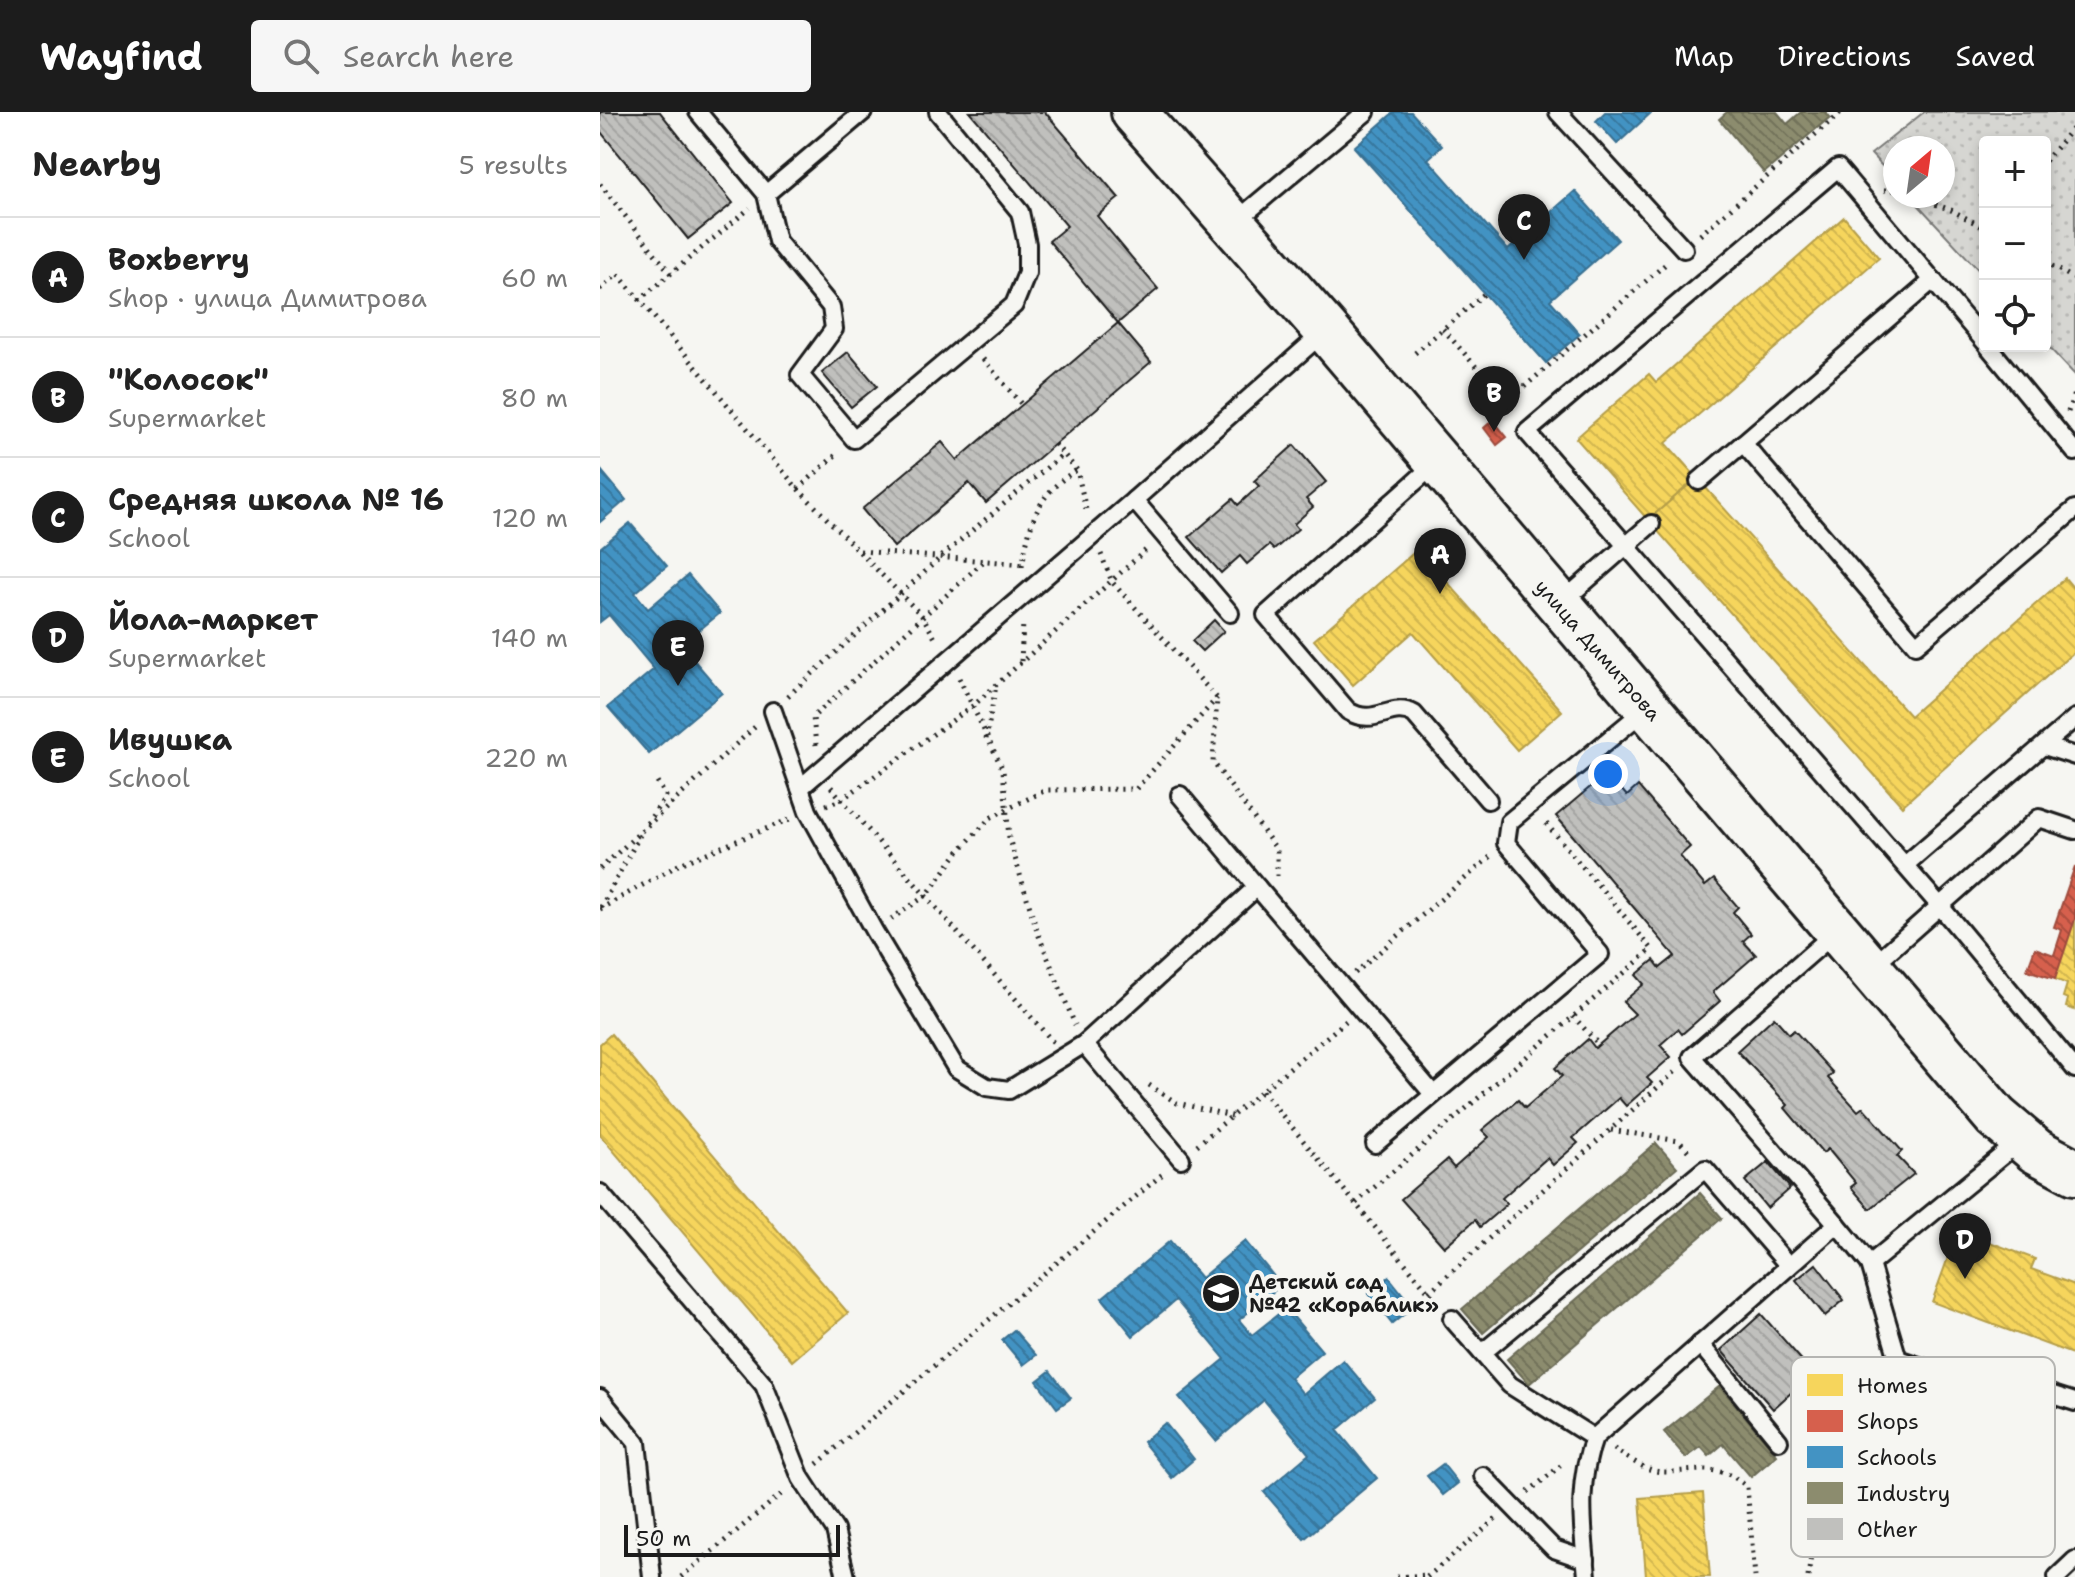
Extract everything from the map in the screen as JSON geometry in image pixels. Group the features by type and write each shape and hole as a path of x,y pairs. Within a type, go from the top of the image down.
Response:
{"street":[{"name":"улица Димитрова","path":"1134,112 1326,330 1996,1117 2021,1140 2075,1172"}],"lane":[{"path":"698,112 766,194 777,241 831,307 835,318 829,340 800,375 854,439 1014,305 1027,273 1027,244 1020,212 938,112"},
{"path":"766,194 863,112"},
{"path":"1233,224 1366,112"},
{"path":"1558,112 1684,249"},
{"path":"1979,335 1838,168 1527,432 1905,865 2075,1069"},
{"path":"1699,481 1933,280"},
{"path":"800,788 1326,330"},
{"path":"1994,352 2075,452"},
{"path":"1743,443 1916,645 2075,509"},
{"path":"1437,462 1266,615 1348,711 1366,719 1398,710 1414,714 1488,800"},
{"path":"1134,500 1230,613"},
{"path":"1559,605 1651,524"},
{"path":"1375,1144 1600,954 1506,843 1509,822 1647,708"},
{"path":"773,711 808,811 874,931 956,1068 987,1087 1009,1090 1084,1044 1257,887"},
{"path":"1905,865 2075,718"},
{"path":"2044,746 2075,756"},
{"path":"1180,795 1433,1094"},
{"path":"1870,969 2039,818 2075,830"},
{"path":"1837,931 1692,1057 1870,1264 1897,1357"},
{"path":"1084,1044 1181,1159"},
{"path":"1870,1264 2021,1140"},
{"path":"1482,1353 1705,1169 1789,1266"},
{"path":"600,1193 764,1385 801,1478 835,1530 846,1577"},
{"path":"1586,1568 1580,1497 1583,1468 1594,1438 1837,1224"},
{"path":"1452,1319 1510,1385 1594,1438"},
{"path":"1700,1344 1779,1441"},
{"path":"2055,1396 2075,1402"},
{"path":"600,1398 637,1443 652,1577"},
{"path":"1483,1476 1554,1549 1586,1568"},
{"path":"2057,1577 2075,1560"}],"path":[{"path":"1443,329 1507,402 1841,112"},
{"path":"2051,154 2075,125"},
{"path":"600,184 671,274"},
{"path":"639,300 766,194"},
{"path":"1946,208 1979,225"},
{"path":"2051,265 2075,279"},
{"path":"600,289 618,274 798,489 923,617 974,705 986,740 1003,770 1009,808 1009,838 1037,931 1061,995 1084,1044"},
{"path":"1415,353 1484,294"},
{"path":"969,343 1022,405"},
{"path":"798,489 854,439"},
{"path":"1055,444 1077,470 1094,535 1112,582 1217,698 1213,762 1277,850 1277,910"},
{"path":"600,869 900,593 1063,454"},
{"path":"600,908 680,864 841,800 974,705 1162,535"},
{"path":"859,551 1045,564 1070,556"},
{"path":"985,560 813,717 818,772 1064,1055"},
{"path":"986,740 996,685"},
{"path":"874,931 927,895 959,851 990,818 1046,790 1136,789 1217,698"},
{"path":"600,908 641,831 666,796 655,778"},
{"path":"1341,985 1506,843"},
{"path":"681,1577 1360,1009"},
{"path":"1573,1016 1599,1045"},
{"path":"1429,1292 1692,1057"},
{"path":"1137,1078 1177,1103 1232,1116"},
{"path":"1262,1091 1452,1319"},
{"path":"1641,1093 1646,1098"},
{"path":"1610,1130 1679,1141 1705,1169"},
{"path":"1594,1438 1647,1468 1665,1472 1687,1468 1732,1473 1747,1487 1755,1577"},
{"path":"1808,1577 1811,1557"},
{"path":"1397,1577 1429,1575"}],"shaded area":[{"path":"1924,112 2075,112 2075,375 2051,349 2051,136 1979,136 1979,271 1921,208 1955,208 1955,136 1894,136"},
{"path":"1883,144 1883,167 1871,154"}],"building: Homes":[{"path":"1844,217 1879,258 1666,443 1697,478 1648,520 1576,438 1649,374 1656,382"},
{"path":"1697,478 1910,716 2065,578 2075,590 2075,651 1902,806 1648,520"},
{"path":"1418,549 1562,711 1517,750 1413,632 1353,685 1314,640"},
{"path":"2075,919 2075,1010 2066,1007 2068,999 2063,997 2067,984 2055,979"},
{"path":"611,1034 848,1313 792,1361 600,1135 600,1044"},
{"path":"1979,1238 2035,1259 2031,1269 2075,1285 2075,1355 1932,1302 1950,1252 1971,1259"},
{"path":"1703,1493 1710,1577 1646,1577 1640,1498"}],"building: Shops":[{"path":"1493,420 1507,437 1497,445 1484,428"},
{"path":"2075,866 2075,919 2055,979 2027,970 2035,948 2054,955 2062,930 2054,927"}],"building: Schools":[{"path":"1394,112 1411,112 1442,146 1428,159 1508,250 1575,191 1618,240 1550,300 1580,334 1546,363 1354,147"},
{"path":"1605,112 1652,112 1617,144 1596,121"},
{"path":"600,469 626,500 600,522"},
{"path":"630,523 667,566 635,593 648,609 688,575 720,613 681,645 722,693 649,754 608,707 654,669 609,615 600,622 600,548"},
{"path":"1170,1241 1201,1278 1245,1241 1281,1285 1239,1320 1252,1335 1286,1308 1322,1351 1290,1378 1303,1394 1343,1360 1375,1398 1337,1430 1377,1478 1304,1539 1264,1492 1309,1454 1264,1400 1216,1441 1179,1397 1225,1359 1176,1300 1133,1336 1102,1298"},
{"path":"1389,1277 1413,1307 1392,1324 1368,1294"},
{"path":"1014,1330 1036,1355 1023,1365 1002,1340"},
{"path":"1050,1371 1071,1398 1057,1408 1037,1381"},
{"path":"1165,1423 1194,1459 1172,1478 1143,1442"},
{"path":"1443,1464 1458,1483 1443,1495 1427,1476"}],"building: Industry":[{"path":"1727,112 1777,112 1787,124 1801,112 1826,112 1830,117 1764,173 1719,119"},
{"path":"1656,1143 1677,1167 1483,1333 1462,1309"},
{"path":"1700,1193 1722,1218 1529,1384 1507,1359"},
{"path":"1720,1386 1777,1455 1751,1477 1723,1444 1709,1456 1701,1447 1686,1458 1664,1432"}],"building: Other":[{"path":"600,112 660,112 733,203 688,239 600,131"},
{"path":"970,112 1045,112 1119,198 1097,216 1158,289 1118,323 1049,241 1067,226"},
{"path":"1118,323 1151,362 986,503 969,483 894,547 862,509 942,442 957,460"},
{"path":"848,352 877,386 851,407 822,373"},
{"path":"1294,445 1326,482 1306,499 1313,507 1294,524 1298,529 1274,550 1269,545 1247,564 1240,556 1221,573 1189,537 1233,499 1238,505 1259,486 1254,481"},
{"path":"1214,620 1224,631 1202,651 1192,641"},
{"path":"1607,773 1627,796 1638,786 1690,847 1680,856 1705,886 1714,879 1738,907 1733,912 1751,934 1743,941 1756,955 1713,992 1720,1001 1682,1034 1678,1029 1660,1045 1671,1057 1647,1078 1652,1083 1626,1106 1619,1098 1573,1138 1578,1143 1553,1165 1547,1158 1502,1198 1507,1204 1480,1227 1475,1220 1444,1247 1401,1199 1447,1160 1454,1168 1489,1137 1482,1130 1518,1100 1525,1108 1562,1076 1555,1068 1588,1039 1595,1048 1635,1014 1623,1002 1644,984 1636,975 1654,960 1660,968 1675,956 1556,816"},
{"path":"1774,1017 1789,1034 1794,1030 1833,1073 1828,1078 1858,1111 1863,1107 1902,1151 1897,1156 1914,1174 1870,1209 1851,1187 1856,1183 1828,1149 1823,1153 1785,1108 1788,1105 1737,1051"},
{"path":"1768,1162 1790,1188 1767,1208 1745,1181"},
{"path":"1816,1264 1844,1300 1825,1316 1796,1280"},
{"path":"1761,1314 1799,1357 1791,1357 1791,1393 1773,1409 1721,1350"}],"place":[{"name":"Средняя школа № 16","path":"1524,260"},
{"name":"\"Колосок\"","path":"1494,432"},
{"name":"Boxberry","path":"1440,594"},
{"name":"Ивушка","path":"678,686"},
{"name":"Йола-маркет","path":"1965,1279"},
{"name":"Детский сад №42 «Кораблик»","path":"1221,1293"}]}
